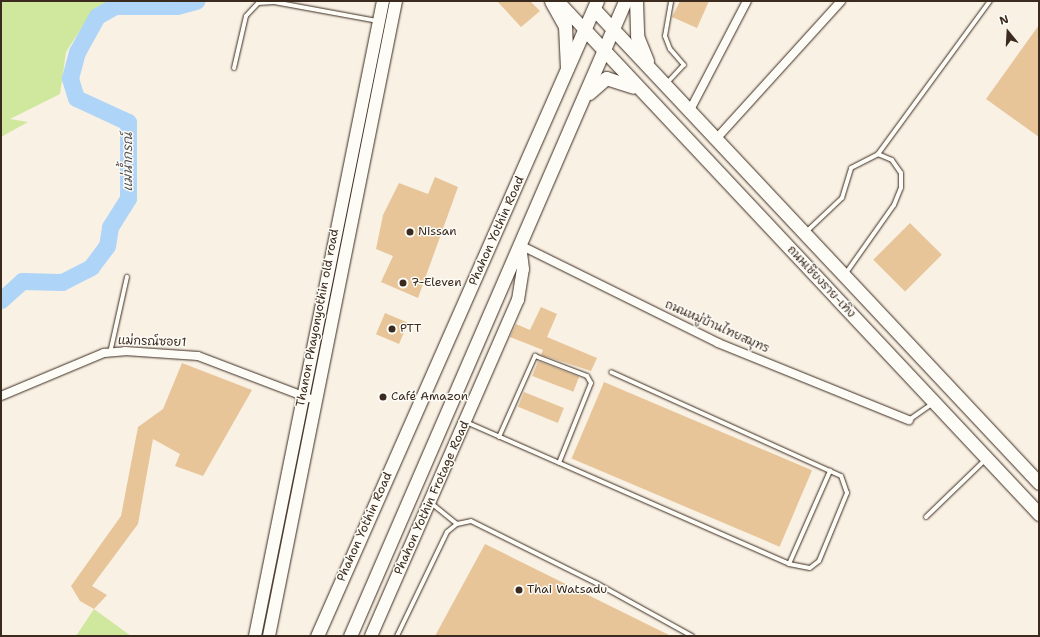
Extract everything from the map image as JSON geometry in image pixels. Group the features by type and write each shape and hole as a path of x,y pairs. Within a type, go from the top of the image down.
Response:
{"main road":[{"name":"Thanon Phayonyothin old road","path":"255,636 383,1"},
{"name":"Thanon Phayonyothin old road","path":"269,636 396,1"},
{"path":"550,1 565,26 568,70"},
{"path":"558,1 585,30"},
{"path":"350,636 625,1"},
{"path":"636,1 637,36 650,68"},
{"path":"592,4 716,139 1039,483"},
{"name":"Phahon Yothin Road","path":"317,636 568,70 585,30 592,4"},
{"name":"ถนนเชียงราย-เทิง","path":"585,30 1039,514"},
{"path":"582,103 597,82 606,78 621,81 644,93"},
{"name":"Phahon Yothin Frotage Road","path":"371,636 466,422 518,300 524,269 520,245"}],"street":[{"path":"690,110 747,1"},
{"path":"716,139 841,1"},
{"name":"ถนนหมู่บ้านไทยสมุทร","path":"520,245 718,343 909,420"},
{"name":"แม่กรณ์ซอย1","path":"1,396 110,353 198,356 302,397 316,400"}],"lane":[{"path":"666,84 684,65 670,49 666,36 671,1"},
{"path":"805,233 842,198 851,168 878,154 990,1"},
{"path":"234,68 246,16 258,3 274,2 379,21"},
{"path":"844,276 894,205 901,188 901,173 892,160 878,154"},
{"path":"110,353 127,277"},
{"path":"499,437 535,356 587,376 591,383 559,463"},
{"path":"466,422 789,564 810,568 819,561 847,493 845,480 830,471 611,372"},
{"path":"909,420 934,402"},
{"path":"926,517 986,458"},
{"path":"789,564 830,471"},
{"path":"431,502 457,524"},
{"path":"397,636 438,546 457,524 471,521 484,526 692,636"}],"green space":[{"path":"1,1 131,1 94,9 66,52 60,94 10,119 28,122 1,137"},
{"path":"94,609 131,636 76,636"}],"building":[{"path":"497,1 530,1 540,11 521,27"},
{"path":"680,1 709,1 697,28 672,17"},
{"path":"1039,25 1039,137 986,99"},
{"name":"Nissan","path":"435,177 458,187 418,298 381,282 393,256 376,249 383,215 399,183 428,194"},
{"path":"910,223 942,255 905,292 873,260"},
{"path":"541,307 557,314 547,337 597,358 591,371 541,355 543,350 510,337 516,324 530,330"},
{"name":"PTT","path":"385,313 408,323 399,344 376,334"},
{"path":"538,361 579,377 573,392 532,376"},
{"path":"182,363 252,390 203,476 175,466 180,454 153,439 138,524 92,586 107,595 94,609 80,601 71,586 121,516 138,427 163,409"},
{"path":"604,382 812,470 780,547 572,458"},
{"path":"524,392 564,408 558,423 518,407"},
{"name":"Thai Watsadu","path":"485,544 671,636 435,636"}],"waterway":[{"name":"แม่น้ำกรณ์","path":"1,300 22,281 62,282 91,267 107,246 110,227 128,198 128,122 76,98 70,78 77,52 97,16 115,6 177,6 196,1"}],"place":[{"name":"Nissan","path":"410,232"},
{"name":"7-Eleven","path":"403,283"},
{"name":"PTT","path":"392,329"},
{"name":"Café Amazon","path":"383,397"},
{"name":"Thai Watsadu","path":"519,590"}]}
